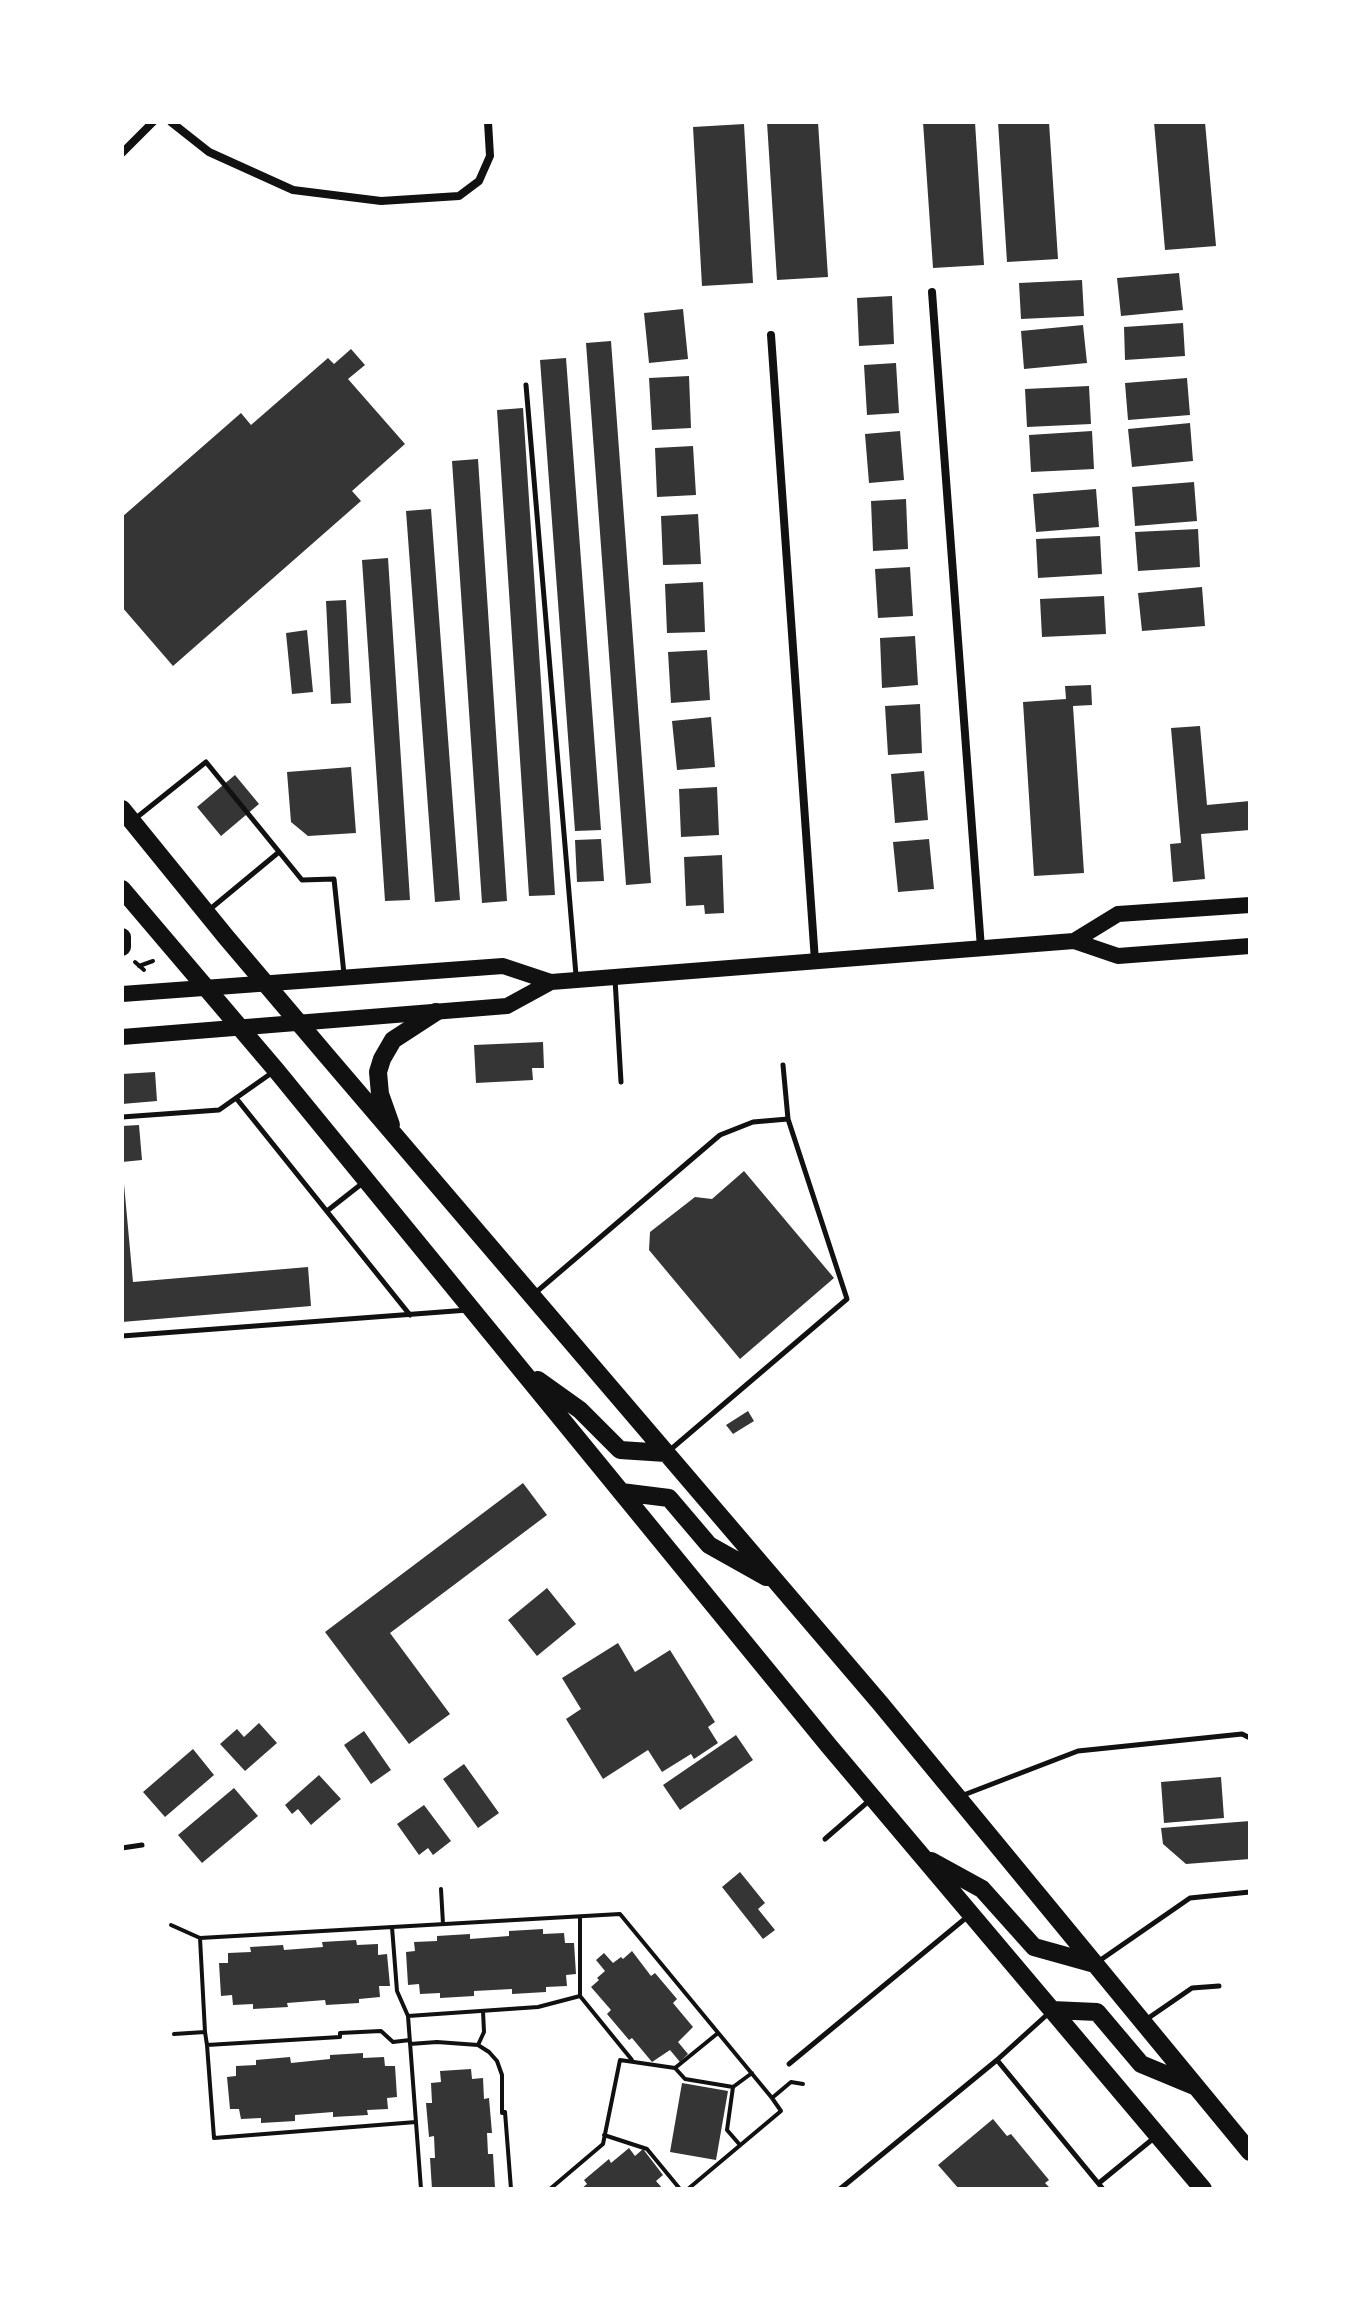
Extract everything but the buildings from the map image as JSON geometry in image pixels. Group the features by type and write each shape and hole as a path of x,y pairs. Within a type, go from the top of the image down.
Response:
{"main road":[{"path":"127,815 265,984 958,1797 1196,2087 1247,2143"},
{"path":"122,889 276,1070 872,1798 1203,2189"},
{"path":"1074,941 1118,914 1250,905"},
{"path":"122,937 128,954"},
{"path":"122,994 503,966 551,982 1074,941 1118,956 1250,946"},
{"path":"122,1037 507,1006 551,982"},
{"path":"394,1135 380,1094 378,1072 382,1059 393,1040 436,1012"},
{"path":"516,1364 580,1410 620,1450 666,1453"},
{"path":"621,1492 669,1498 709,1545 778,1585"},
{"path":"922,1856 982,1889 1034,1947 1095,1964"},
{"path":"1052,2010 1097,2012 1141,2064 1196,2087"}],"street":[{"path":"122,153 153,122"},
{"path":"171,122 209,152 293,190 381,201 459,196 479,181 490,156 488,122"},
{"path":"932,292 981,948"},
{"path":"771,335 815,962"}],"lane":[{"path":"526,385 577,980"},
{"path":"127,815 206,762 302,880 334,879 345,977"},
{"path":"206,912 279,852"},
{"path":"615,977 621,1082"},
{"path":"666,1453 847,1299 788,1119 783,1065"},
{"path":"122,1117 219,1110 276,1070"},
{"path":"236,1098 410,1315"},
{"path":"532,1296 720,1135 753,1122 788,1119"},
{"path":"327,1211 366,1180"},
{"path":"122,1336 472,1310"},
{"path":"958,1797 1078,1751 1242,1734 1250,1738"},
{"path":"825,1839 872,1798"},
{"path":"122,1848 142,1845"},
{"path":"1095,1964 1190,1898 1250,1892"},
{"path":"789,2064 971,1914"},
{"path":"1143,2022 1192,1988 1219,1986"},
{"path":"840,2189 997,2060 1052,2010"},
{"path":"997,2060 1101,2186 1157,2135"}],"path":[{"path":"128,954 144,970"},
{"path":"139,966 153,961"},
{"path":"441,1889 443,1924"},
{"path":"171,1925 200,1938 620,1914 781,2111 688,2189"},
{"path":"580,1917 580,1996 633,2062"},
{"path":"392,1927 397,1991 408,2016 421,2189"},
{"path":"200,1938 214,2138 416,2122"},
{"path":"408,2016 538,2007 580,1996"},
{"path":"478,2045 484,2032 483,2011"},
{"path":"207,2045 340,2037 340,2033 381,2031 393,2042 478,2045 497,2061 502,2075 502,2113 505,2112 511,2189"},
{"path":"174,2034 205,2032"},
{"path":"675,2068 718,2033"},
{"path":"550,2189 603,2144 620,2060 675,2068 685,2079 733,2087"},
{"path":"740,2145 727,2130 733,2087 752,2073"},
{"path":"772,2098 791,2082 803,2084"},
{"path":"604,2135 647,2149 680,2189"}]}
